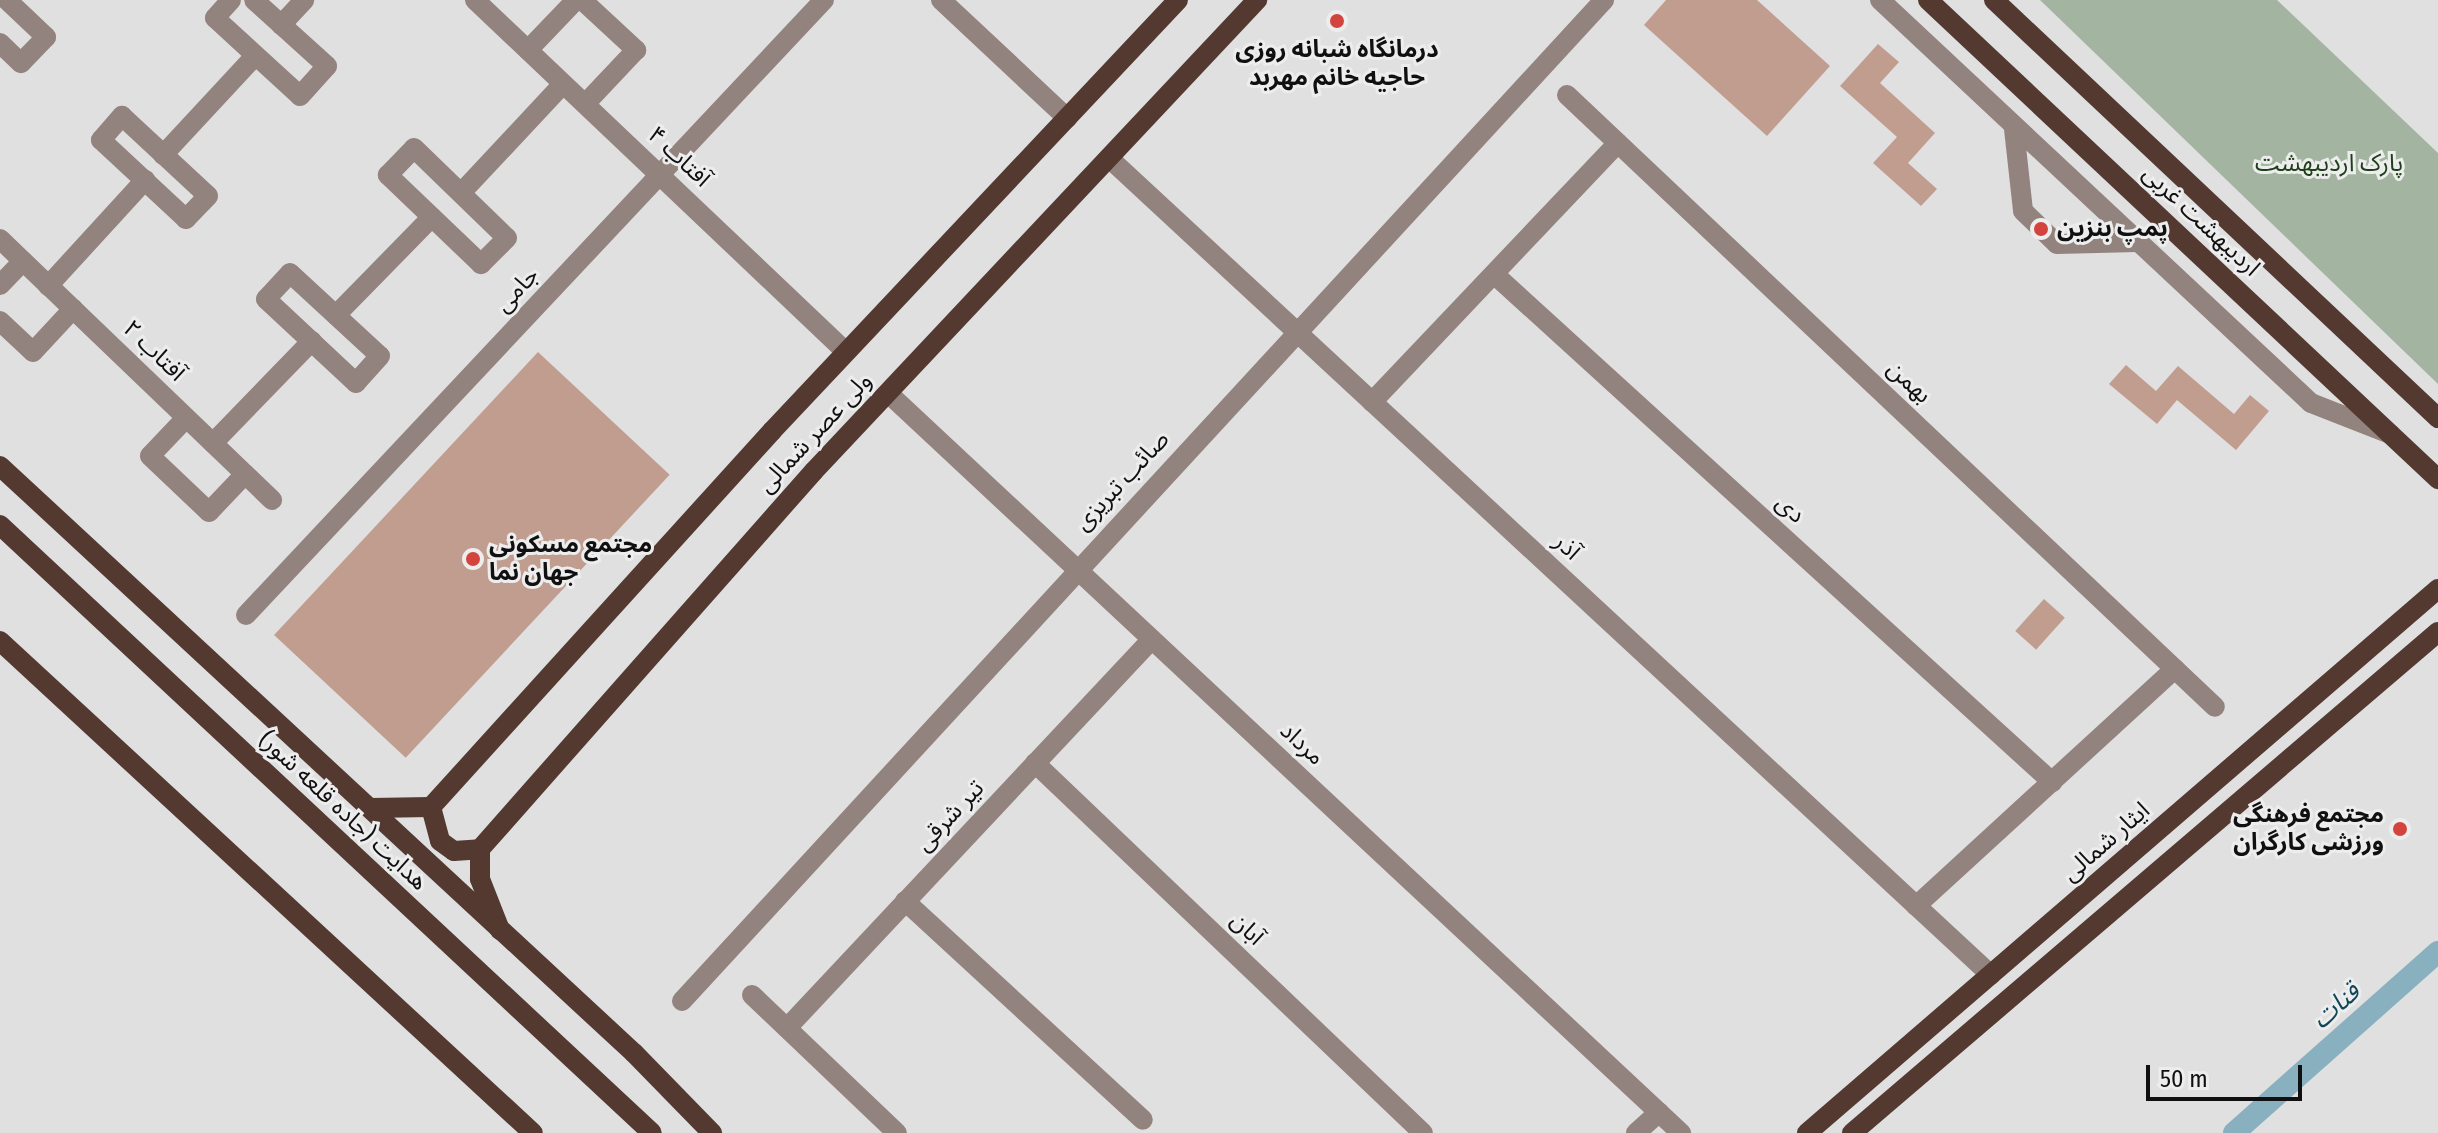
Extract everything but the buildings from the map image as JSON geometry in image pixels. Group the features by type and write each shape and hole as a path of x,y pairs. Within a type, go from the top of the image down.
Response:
{"main road":[{"name":"ولی عصر شمالی","path":"431,807 846,352 1178,0"},
{"name":"ولی عصر شمالی","path":"480,849 888,393 1257,0"},
{"name":"اردیبهشت غربی","path":"1928,0 2438,479"},
{"name":"اردیبهشت غربی","path":"1994,0 2438,418"},
{"path":"0,466 371,808 712,1133"},
{"path":"0,481 63,526"},
{"name":"هدایت (جاده قلعه شور)","path":"0,525 652,1133"},
{"name":"ایثار شمالی","path":"1807,1133 2438,589"},
{"path":"1852,1133 2438,632"},
{"path":"0,641 533,1133"},
{"path":"371,808 431,807 440,841 454,851 480,849 480,879 500,930"},
{"path":"1861,1086 1880,1109"}],"street":[{"path":"0,43 21,63 46,37 7,0"},
{"path":"231,0 215,18 300,96 327,66 254,0"},
{"path":"281,25 304,0"},
{"name":"آفتاب ۴","path":"475,0 846,352"},
{"path":"528,50 576,0"},
{"path":"582,0 636,50 585,104"},
{"name":"جامی","path":"246,615 824,0"},
{"path":"941,0 1067,118"},
{"name":"صائب تبریزی","path":"682,1001 1295,331 1604,0"},
{"path":"1880,0 2014,129 2311,403 2390,435"},
{"path":"163,155 255,56"},
{"path":"461,193 563,84"},
{"name":"بهمن","path":"1567,95 2215,707"},
{"path":"122,116 208,196 186,219 145,180 101,140 122,116"},
{"path":"2014,129 2023,211 2057,244 2137,242"},
{"path":"1372,402 1618,143"},
{"path":"414,148 461,193 507,238 481,264 388,175 414,148"},
{"name":"آذر","path":"1109,158 1991,975"},
{"path":"48,286 145,180"},
{"path":"336,315 432,217"},
{"name":"آفتاب ۲","path":"0,239 272,500"},
{"path":"0,285 23,261"},
{"path":"290,273 380,356 356,383 312,341 266,299 290,273"},
{"name":"دی","path":"1494,274 2052,782"},
{"path":"0,321 33,352 73,309"},
{"path":"213,443 312,341"},
{"name":"مرداد","path":"888,393 1681,1133"},
{"path":"186,418 150,456 209,512 245,474"},
{"name":"تیر شرقی","path":"787,1028 1152,639"},
{"path":"1916,906 2175,669"},
{"name":"آبان","path":"1035,763 1423,1133"},
{"path":"905,901 1143,1120"},
{"path":"752,995 897,1133"},
{"path":"1636,1133 1659,1112"}],"green space":[{"name":"پارک اردیبهشت","path":"2040,0 2277,0 2438,153 2438,384"}],"waterway":[{"name":"قنات","path":"2234,1133 2438,952"}],"place":[{"name":"درمانگاه شبانه‌ روزی حاجیه‌ خانم مهربد","path":"1337,21"},
{"name":"پمپ بنزین","path":"2041,229"},
{"name":"مجتمع مسکونی جهان نما","path":"473,559"},
{"name":"مجتمع فرهنگی ورزشی کارگران","path":"2400,829"}]}
